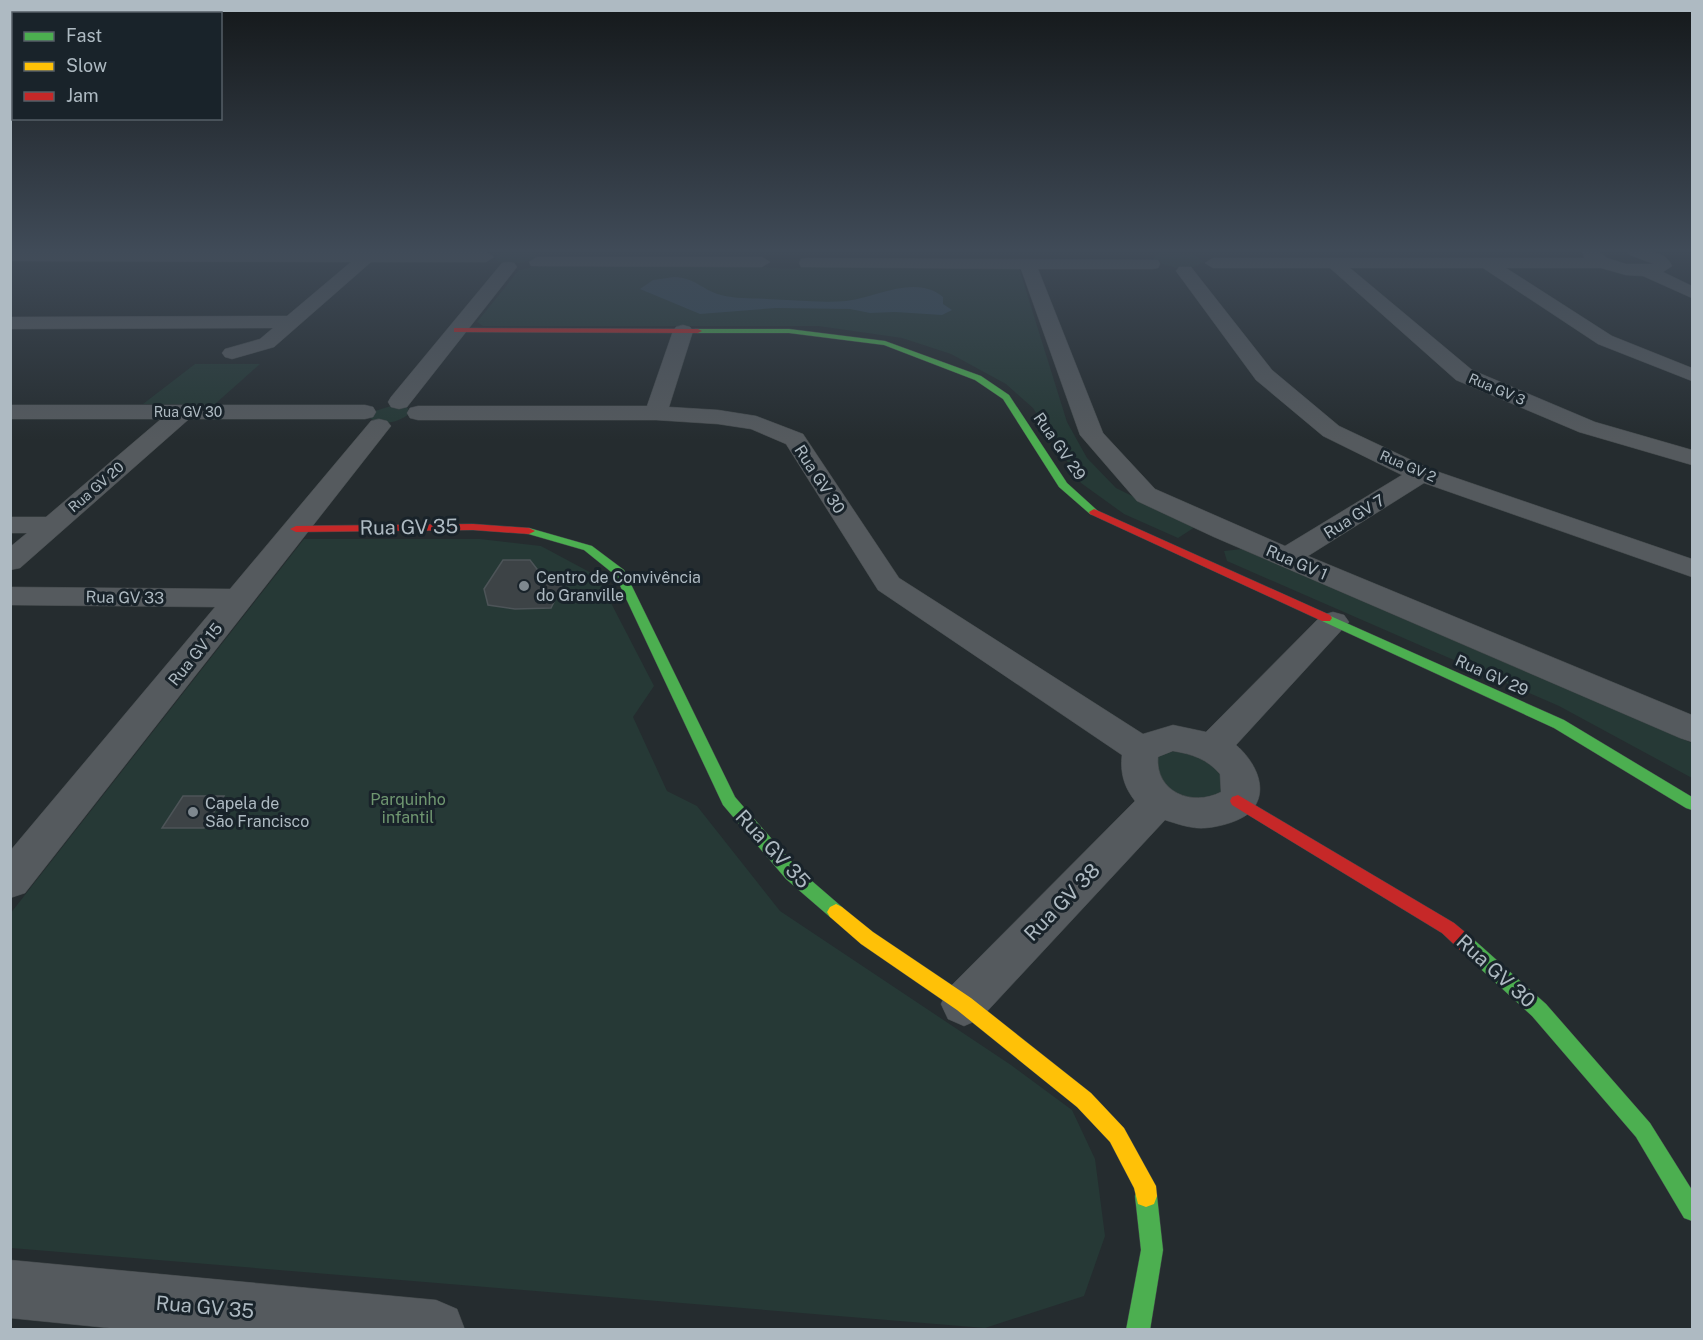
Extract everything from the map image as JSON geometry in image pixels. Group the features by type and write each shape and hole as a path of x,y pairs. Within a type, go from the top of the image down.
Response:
{"street":[{"path":"232,352 267,343 300,315"},
{"path":"408,407 470,315"},
{"name":"Rua GV 1","path":"1047,315 1092,435 1146,495 1224,531 1692,729"},
{"name":"Rua GV 2","path":"1231,315 1264,375 1331,431 1421,474 1692,568"},
{"name":"Rua GV 3","path":"1393,315 1464,375 1587,427 1692,458"},
{"path":"1566,315 1605,340 1692,375"},
{"path":"10,323 291,322"},
{"name":"Rua GV 29","path":"458,330 789,331 885,342 978,378 1006,397 1063,485 1098,515 1559,724 1692,804"},
{"path":"656,412 683,331"},
{"name":"Rua GV 30","path":"10,412 182,412 372,419 403,423 408,407 656,412 718,417 756,423 795,439 888,584 1141,750"},
{"name":"Rua GV 20","path":"10,562 182,412"},
{"name":"Rua GV 15","path":"10,881 23,849 240,598 296,529 372,419"},
{"name":"Rua GV 7","path":"1287,557 1421,474"},
{"path":"10,525 52,525"},
{"name":"Rua GV 35","path":"296,529 472,527 537,532 588,548 620,573 729,801 792,874 867,938 964,1005 1084,1100 1117,1135 1145,1186 1152,1250 1138,1329"},
{"path":"1188,557 1224,531"},
{"name":"Rua GV 33","path":"10,596 240,598"},
{"path":"1212,748 1333,622"},
{"path":"1173,738 1190,740 1212,748 1232,763 1242,781 1238,801 1229,808 1216,813 1201,814 1182,811 1150,793 1141,782 1137,771 1141,750 1161,740 1173,738"},
{"name":"Rua GV 38","path":"964,1005 1160,800"},
{"name":"Rua GV 30","path":"1238,801 1448,928 1465,943 1539,1011 1643,1130 1692,1210"},
{"name":"Rua GV 35","path":"10,1289 313,1323 436,1329"}],"green space":[{"path":"483,315 1034,315 1067,422 1087,458 1116,488 1195,527 1178,538 1124,514 1081,483 1033,408 1006,384 951,354 902,338 818,326 483,326 477,322"},
{"path":"195,364 260,364 214,405 143,404"},
{"path":"391,406 407,407 410,413 401,419 385,423 370,418 375,411"},
{"name":"Parquinho infantil","path":"304,539 480,539 541,546 597,576 654,686 633,717 667,791 697,806 780,911 1011,1065 1072,1110 1095,1159 1105,1236 1084,1296 985,1328 11,1248 10,914"},
{"path":"1242,549 1692,743 1692,778 1559,706 1227,561 1224,551"},
{"path":"1180,749 1219,765 1226,789 1206,803 1163,790 1156,759 1162,754"}],"building":[{"name":"Centro de Convivência do Granville","path":"503,560 530,560 547,582 564,582 551,608 515,609 488,605 484,589"},
{"name":"Capela de São Francisco","path":"183,796 224,796 204,828 162,828"}],"traffic: fast":[{"path":"698,331 789,331 885,343 978,378 1006,397 1063,485 1094,512"},
{"path":"529,531 588,548 620,573 729,801 792,874 836,912"},
{"path":"1326,618 1559,724 1692,804"},
{"path":"1466,944 1539,1010 1643,1130 1692,1210"},
{"path":"1138,1330 1152,1250 1146,1196"}],"traffic: slow":[{"path":"836,912 867,938 964,1004 1084,1100 1117,1135 1145,1186 1146,1196"}],"traffic: jam":[{"path":"457,330 698,331"},
{"path":"1094,512 1326,618"},
{"path":"296,529 473,527 529,531"},
{"path":"1238,801 1448,928 1466,944"}],"place":[{"name":"Centro de Convivência do Granville","path":"524,586"},
{"name":"Capela de São Francisco","path":"193,812"}]}
